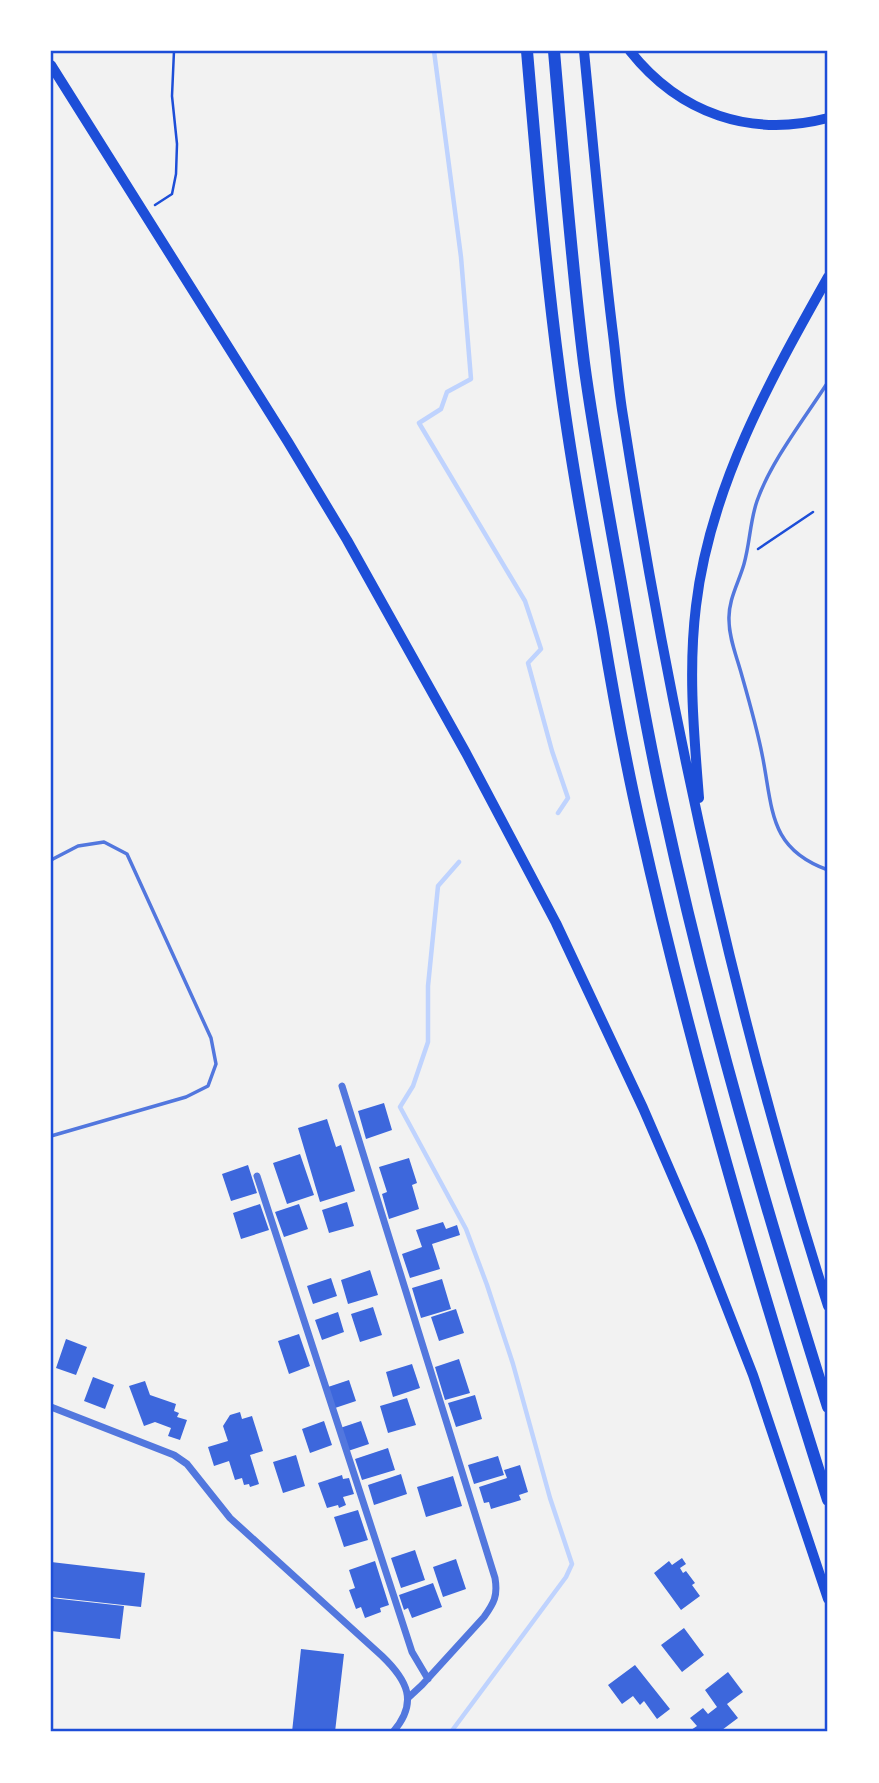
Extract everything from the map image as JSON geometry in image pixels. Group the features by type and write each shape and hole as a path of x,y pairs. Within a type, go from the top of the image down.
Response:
{"highway":[{"path":"527,51 541,215 574,475 639,824 693,1045 742,1222 828,1500"},
{"path":"554,51 584,362 600,470 645,720 688,916 741,1117 828,1407"}],"main road":[{"path":"584,51 622,413 675,711 703,843 746,1018 796,1205 828,1306"},
{"path":"630,51 653,76 676,95 721,117 774,126 828,118"},
{"path":"51,65 347,540 460,741 556,923 643,1108 702,1242 752,1375 828,1599"},
{"path":"703,843 691,697 696,606 706,546 724,487 749,427 828,277"}],"street":[{"path":"342,1086 497,1590 493,1604 484,1617 408,1698"},
{"path":"257,1177 412,1652 428,1679"},
{"path":"51,1407 174,1455 187,1464 230,1518 401,1677 406,1687 407,1706 405,1715 393,1732"}],"lane":[{"path":"828,382 767,476 756,504 746,557 732,595 728,618 762,756 775,822 793,852 828,870"},
{"path":"51,860 78,846 104,842 127,854 211,1038 216,1064 208,1086 186,1097 51,1136"}],"path":[{"path":"144,212 172,194 176,174 177,144 172,96 174,51"},
{"path":"746,557 813,512"}],"building":[{"path":"384,1103 392,1130 366,1139 358,1111"},
{"path":"327,1119 336,1147 341,1145 355,1191 320,1202 298,1128"},
{"path":"300,1154 314,1195 287,1204 273,1163"},
{"path":"409,1158 417,1183 412,1185 419,1209 389,1219 382,1194 387,1192 379,1167"},
{"path":"248,1165 257,1193 231,1201 222,1174"},
{"path":"347,1202 354,1226 329,1233 322,1210"},
{"path":"260,1204 269,1230 241,1239 233,1213"},
{"path":"299,1204 308,1229 284,1237 275,1212"},
{"path":"443,1222 446,1229 457,1225 460,1235 432,1244 440,1269 410,1278 402,1254 422,1247 416,1230"},
{"path":"370,1270 378,1295 348,1304 341,1280"},
{"path":"331,1278 337,1296 313,1304 307,1286"},
{"path":"442,1279 451,1309 421,1318 412,1288"},
{"path":"373,1307 382,1335 360,1342 351,1314"},
{"path":"456,1309 464,1333 439,1341 431,1317"},
{"path":"338,1312 344,1332 322,1340 315,1320"},
{"path":"299,1334 310,1366 289,1374 278,1341"},
{"path":"66,1339 87,1347 76,1375 56,1368"},
{"path":"459,1359 470,1393 445,1400 435,1367"},
{"path":"412,1364 420,1388 393,1397 386,1372"},
{"path":"93,1377 114,1385 105,1409 84,1401"},
{"path":"349,1380 356,1401 335,1408 328,1387"},
{"path":"145,1381 150,1395 176,1404 174,1411 179,1413 177,1417 187,1420 180,1440 168,1436 171,1428 155,1422 144,1426 129,1386"},
{"path":"475,1395 482,1419 456,1427 448,1403"},
{"path":"407,1398 416,1425 388,1433 380,1406"},
{"path":"240,1412 242,1419 252,1416 263,1451 250,1455 259,1484 250,1487 249,1484 244,1485 242,1478 235,1480 229,1461 214,1466 208,1447 228,1441 223,1426 230,1415"},
{"path":"324,1421 332,1445 310,1453 302,1429"},
{"path":"361,1421 369,1444 348,1451 340,1428"},
{"path":"388,1448 395,1470 362,1480 355,1459"},
{"path":"296,1455 305,1486 283,1493 273,1462"},
{"path":"498,1456 504,1475 474,1484 468,1465"},
{"path":"520,1465 528,1492 519,1495 521,1500 491,1509 489,1502 484,1503 479,1487 507,1478 504,1470"},
{"path":"401,1474 407,1494 374,1505 368,1485"},
{"path":"342,1475 343,1479 349,1478 354,1494 343,1497 346,1505 327,1508 318,1483"},
{"path":"453,1476 462,1506 426,1517 417,1487"},
{"path":"358,1510 368,1540 344,1547 334,1517"},
{"path":"415,1550 425,1580 401,1588 391,1558"},
{"path":"682,1558 686,1564 680,1568 683,1573 686,1571 695,1583 692,1585 700,1596 681,1610 654,1573 669,1561 672,1565"},
{"path":"456,1559 466,1589 443,1597 433,1567"},
{"path":"375,1561 389,1605 380,1608 381,1612 365,1618 361,1607 356,1609 349,1590 355,1588 349,1570"},
{"path":"51,1562 145,1573 141,1607 51,1597"},
{"path":"433,1583 442,1607 412,1618 408,1608 404,1610 399,1595"},
{"path":"51,1598 124,1606 120,1639 51,1631"},
{"path":"684,1628 704,1655 682,1672 661,1645"},
{"path":"301,1649 344,1654 335,1732 292,1732"},
{"path":"635,1665 670,1709 657,1719 644,1701 640,1705 633,1696 622,1704 608,1685"},
{"path":"728,1672 743,1692 727,1704 738,1718 722,1730 724,1732 688,1732 697,1726 690,1718 703,1708 708,1714 717,1707 705,1690"}],"waterway":[{"path":"434,51 461,257 471,379 447,392 441,409 419,423 525,601 541,649 528,663 568,798 558,813"},
{"path":"451,1732 566,1577 572,1564 550,1498 513,1364 466,1229 400,1107 413,1086 428,1042 428,986 438,886 459,862"}]}
